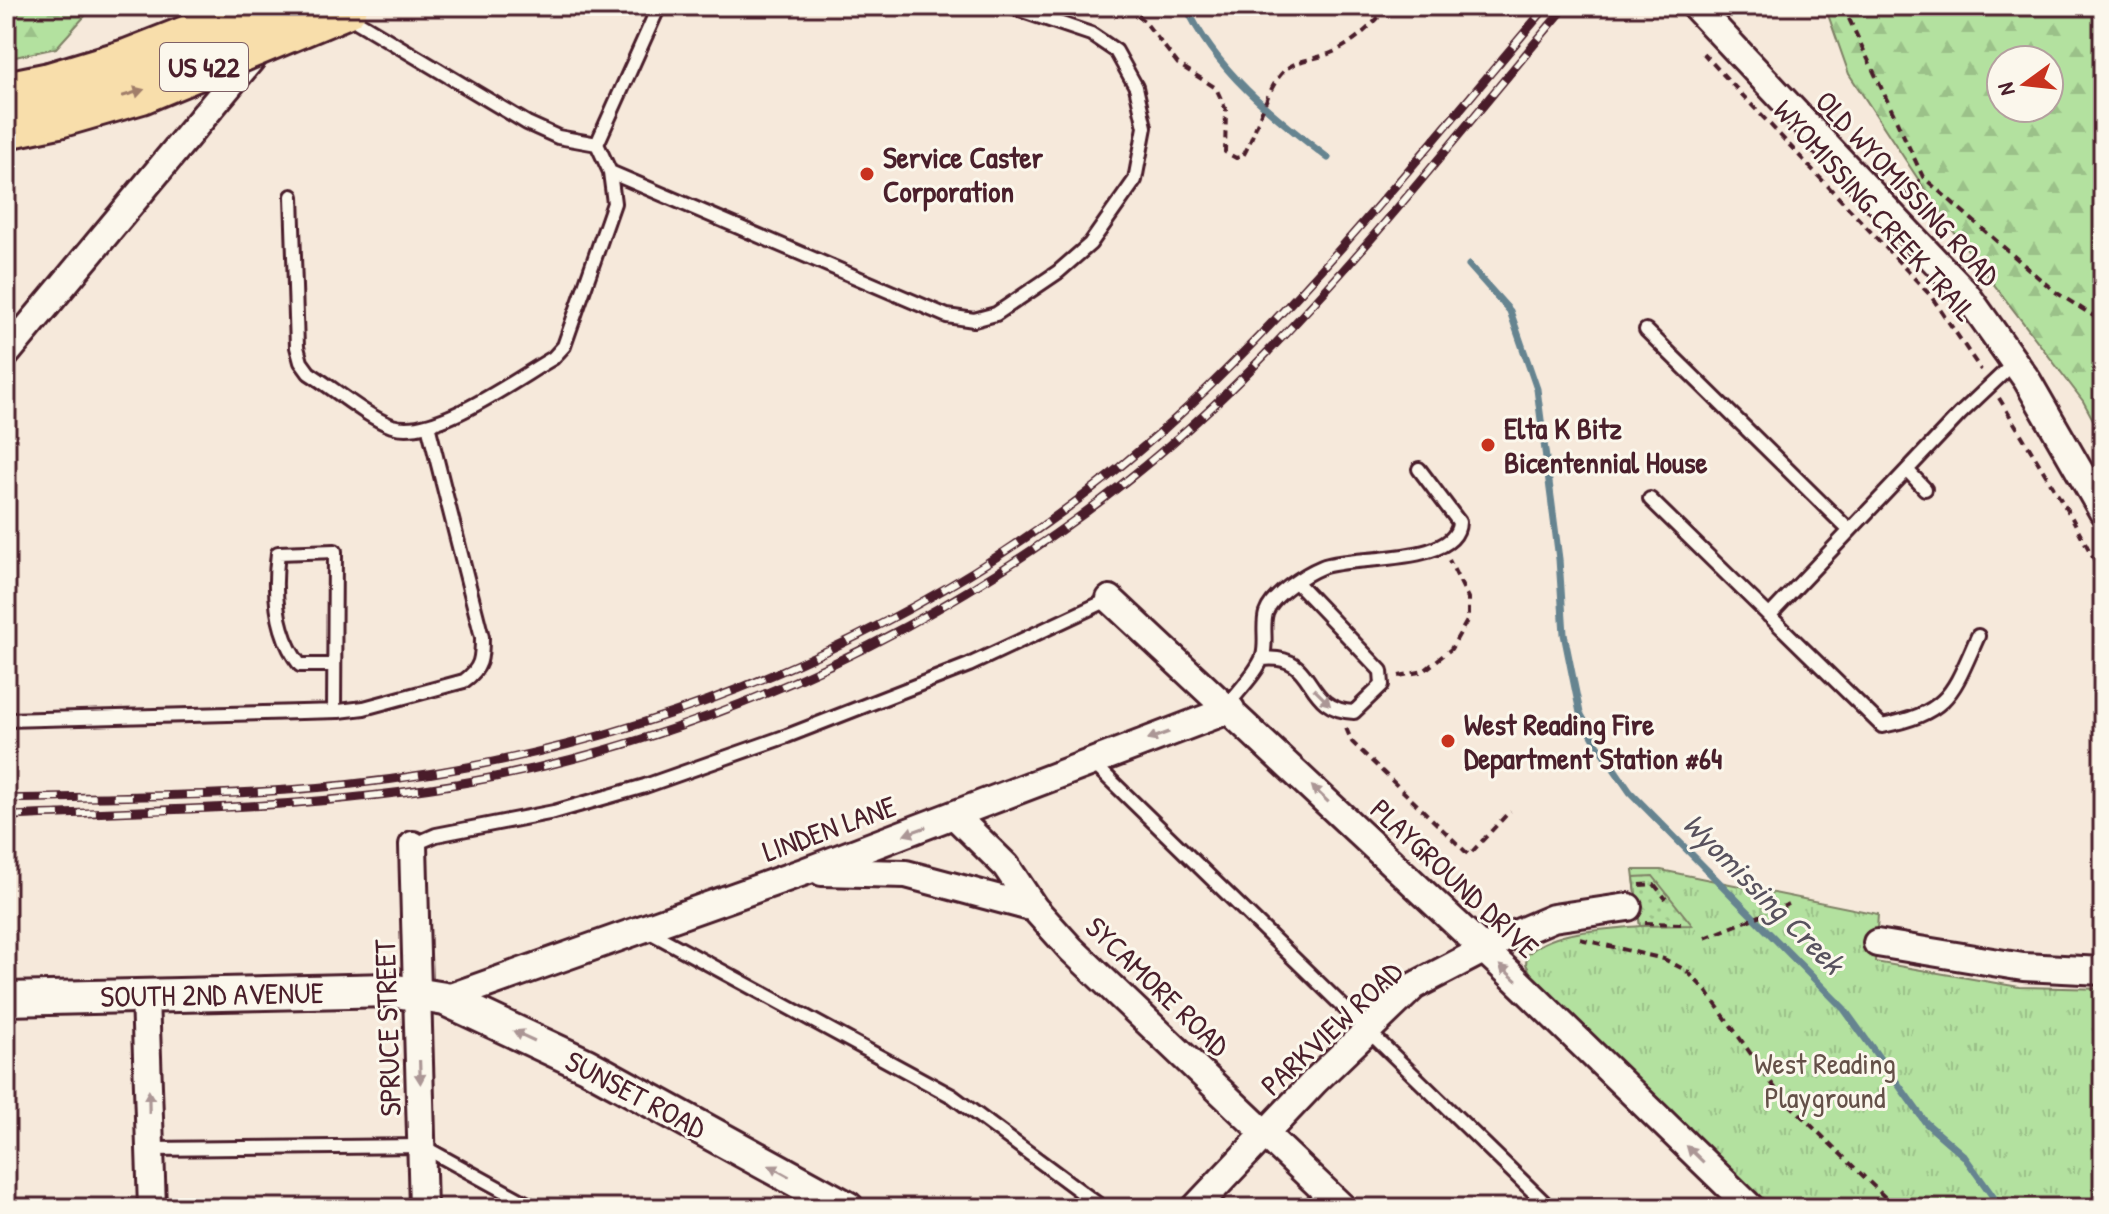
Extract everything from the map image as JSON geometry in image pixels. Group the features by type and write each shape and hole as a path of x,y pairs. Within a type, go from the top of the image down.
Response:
{"highway":[{"name":"US 422","path":"6,94 54,100 141,91 345,6"},
{"name":"US 422","path":"6,126 130,61 291,10"}],"street":[{"name":"OLD WYOMISSING ROAD","path":"1695,6 1952,276 2015,362 2103,512"},
{"path":"6,354 291,10"},
{"name":"PLAYGROUND DRIVE","path":"1110,599 1229,707 1751,1208"},
{"name":"LINDEN LANE","path":"432,997 644,929 806,871 955,816 1229,707"},
{"name":"SYCAMORE ROAD","path":"955,816 1006,866 1034,908 1111,989 1343,1208"},
{"name":"SPRUCE STREET","path":"413,845 432,997 422,1146 423,1208"},
{"path":"806,871 906,874 1034,908"},
{"name":"PARKVIEW ROAD","path":"1195,1208 1367,1030 1414,986 1483,949 1553,918 1636,905"},
{"path":"1877,943 2023,967 2103,971"},
{"name":"SOUTH 2ND AVENUE","path":"6,999 390,990 432,997"},
{"path":"145,996 152,1208"},
{"name":"SUNSET ROAD","path":"432,997 586,1065 847,1208"}],"lane":[{"path":"237,6 255,53"},
{"path":"330,6 527,123 558,137 597,144"},
{"path":"292,196 297,347 301,362 309,373 391,425 413,430 428,425 553,358 564,346 614,203 610,172 597,144 659,6"},
{"path":"610,172 947,316 974,320 996,314 1090,244 1135,180 1145,127 1136,87 1116,51 1091,34 1008,6"},
{"path":"1646,330 1849,530"},
{"path":"1769,616 1907,470 2015,362"},
{"path":"6,720 334,711 364,708 464,681 482,663 482,637 428,425"},
{"path":"1229,707 1262,659 1265,615 1275,599 1318,568 1334,562 1420,553 1442,545 1457,530 1459,522 1419,469"},
{"path":"1907,470 1925,489"},
{"path":"1650,499 1882,726 1915,717 1951,695 1978,636"},
{"path":"334,665 300,665 285,645 274,584 278,553 335,551 334,711"},
{"path":"1262,659 1282,656 1297,665 1318,696 1338,711 1354,712 1382,685 1381,671 1297,583"},
{"path":"413,845 436,835 554,812 645,786 787,736 969,665 1110,599"},
{"path":"1091,761 1550,1208"},
{"path":"644,929 952,1096 1103,1208"},
{"path":"150,1149 422,1146 535,1208"}],"path":[{"path":"1127,6 1145,22 1178,64 1216,88 1226,110 1225,152 1236,158 1243,156 1251,143 1271,92 1288,67 1330,54 1352,40 1389,6"},
{"path":"1843,6 1923,177 2054,291 2103,322"},
{"name":"WYOMISSING CREEK TRAIL","path":"1699,47 1931,296 1991,385 2072,518 2103,576"},
{"path":"1381,671 1398,676 1424,671 1451,649 1468,619 1468,598 1442,545"},
{"path":"1338,711 1352,742 1469,855 1510,811"},
{"path":"1666,899 1654,884 1636,905 1683,924"},
{"path":"1705,938 1789,904"},
{"path":"1581,939 1664,959 1687,971 1707,992 1780,1095 1896,1208"}],"green space":[{"path":"63,6 94,6 56,48 6,59 6,13"},
{"path":"1825,6 2103,6 2103,438 2083,401 1947,223 1849,74"},
{"name":"West Reading Playground","path":"1633,870 1661,870 1878,914 1875,962 2019,987 2103,989 2103,1208 1771,1208 1532,976 1526,964 1527,955 1538,946 1565,935 1640,926"},
{"path":"1653,876 1692,925 1640,926 1634,877"}],"waterway":[{"name":"Wyomissing Creek","path":"1186,6 1212,51 1229,71 1287,126 1328,158"},
{"name":"Wyomissing Creek","path":"1469,265 1510,311 1537,389 1559,559 1564,634 1580,713 1597,744 1630,792 1844,1009 1926,1123 1964,1156 2001,1208"}],"railway":[{"path":"6,799 260,792 344,785 460,768 574,743 687,708 796,665 902,613 1003,552 1099,484 1188,407 1328,262 1547,6"},
{"path":"6,816 313,802 434,788 495,777 601,751 706,717 808,675 906,626 1001,570 1092,507 1177,438 1257,363 1415,188 1566,6"}],"place":[{"name":"Service Caster Corporation","path":"867,174"},
{"name":"Elta K Bitz Bicentennial House","path":"1488,445"},
{"name":"West Reading Fire Department Station #64","path":"1448,741"}]}
